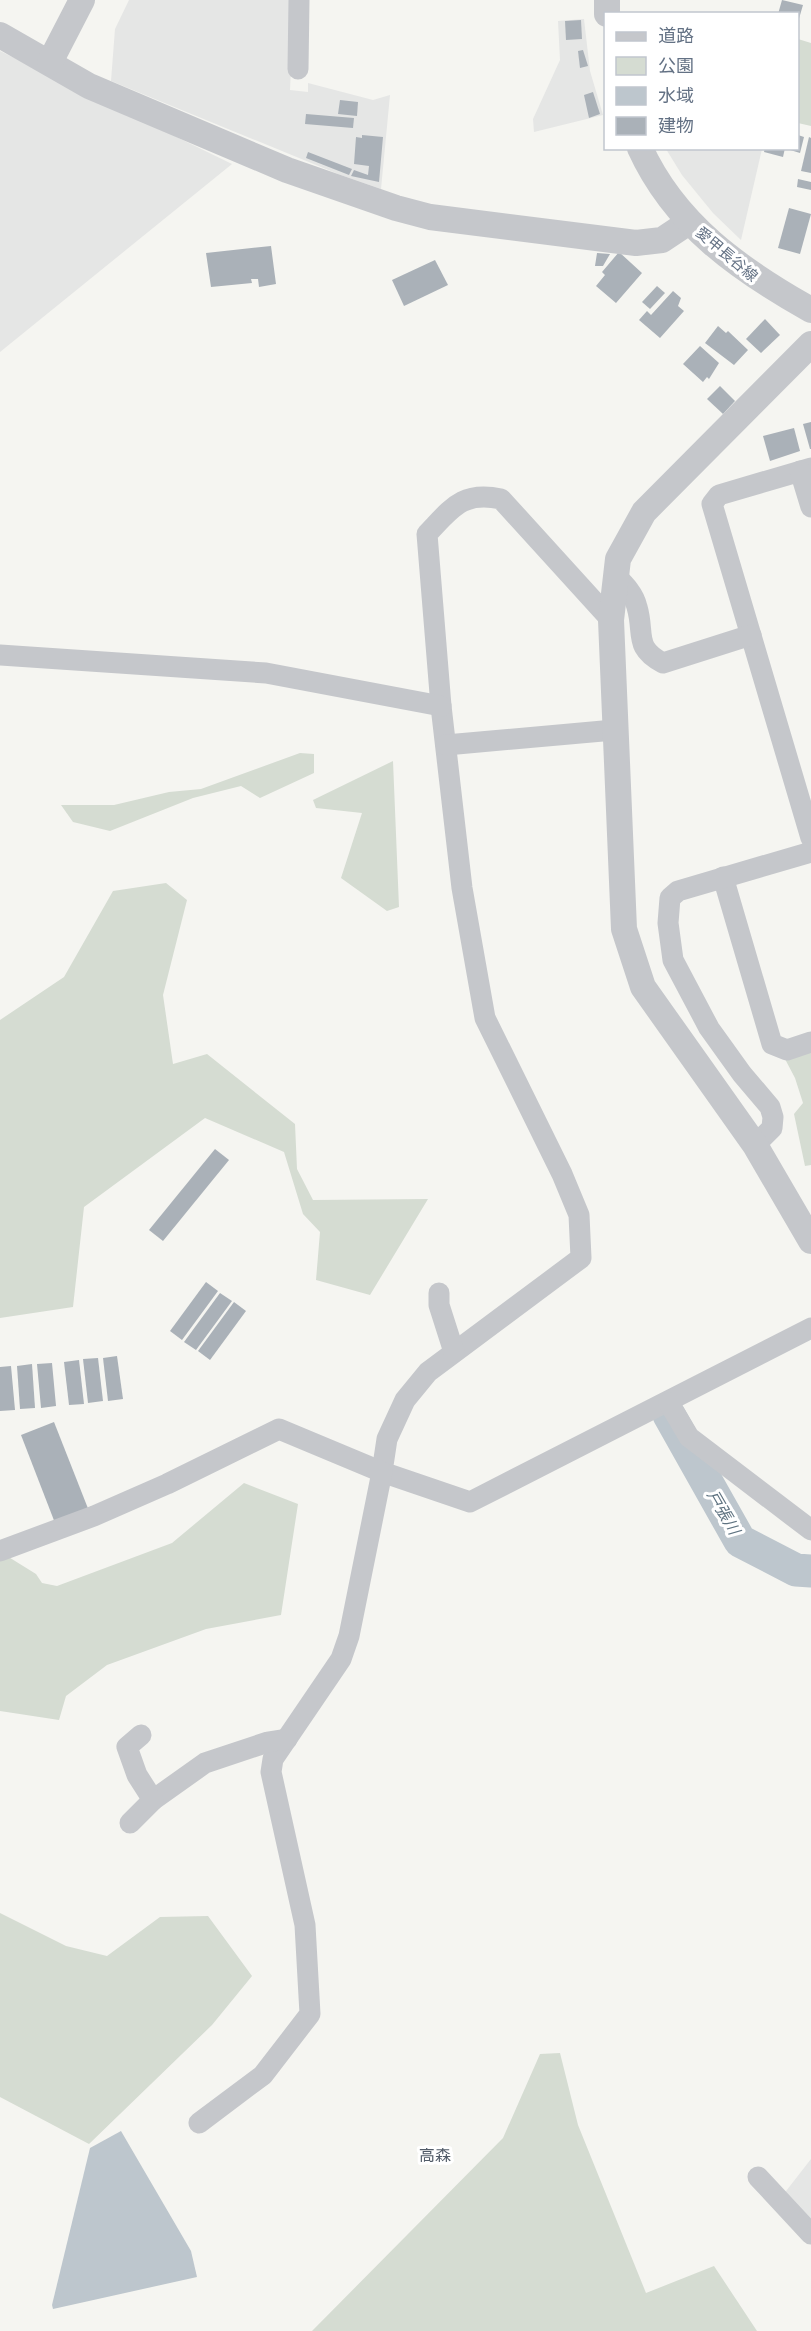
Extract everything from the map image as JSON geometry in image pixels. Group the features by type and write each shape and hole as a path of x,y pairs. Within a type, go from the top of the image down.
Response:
{"street":[{"path":"50,62 82,0"},
{"path":"298,69 299,0"},
{"path":"0,35 89,86 287,170 396,208 430,217 636,243 662,240 689,222"},
{"name":"愛甲長谷線","path":"641,150 668,196 709,243 753,276 811,310"},
{"path":"811,344 644,512 618,559 611,620 624,929 636,972 643,987 754,1145 811,1241"},
{"path":"811,507 806,470 719,495 712,504 811,838"},
{"path":"199,2123 263,2075 310,2014 305,1925 271,1772 273,1759 341,1659 350,1636 387,1439 405,1400 428,1372 581,1258 579,1215 562,1174 485,1018 462,893 441,706 427,534 458,502 486,496 501,499 611,620"},
{"path":"616,576 630,591 638,608 641,640 647,655 663,663 751,635"},
{"path":"0,655 266,673 441,706"},
{"path":"446,745 614,730"},
{"path":"754,1145 772,1128 773,1117 770,1107 742,1074 709,1028 672,960 669,932 670,898 678,891 811,852"},
{"path":"723,877 772,1044 787,1050 811,1042"},
{"path":"439,1293 440,1305 454,1352"},
{"path":"0,1551 94,1516 157,1489 279,1429 382,1472 470,1502 669,1403 811,1328"},
{"path":"669,1403 689,1437 811,1530"},
{"path":"141,1735 127,1747 137,1775 153,1800"},
{"path":"130,1823 153,1800 206,1763 268,1742 287,1739"},
{"path":"758,2177 811,2234"}],"shaded area":[{"path":"129,0 294,0 290,90 308,92 308,83 373,100 390,95 381,189 338,174 111,81 115,29"},
{"path":"584,19 590,71 603,115 534,132 533,119 560,60 558,21"},
{"path":"0,51 232,164 0,352"},
{"path":"667,150 762,150 741,240 713,213 682,175"},
{"path":"811,2159 811,2224 783,2195"}],"green space":[{"path":"799,39 811,43 811,126 799,123"},
{"path":"300,753 314,754 314,773 260,798 241,786 193,798 110,831 73,822 61,805 114,805 169,792 201,789"},
{"path":"393,761 399,907 387,911 341,878 362,813 316,808 313,800"},
{"path":"166,883 187,900 163,995 173,1064 207,1054 295,1124 297,1169 313,1200 428,1199 370,1295 316,1280 320,1232 303,1214 284,1152 205,1118 84,1207 73,1307 0,1318 0,1020 64,977 113,891"},
{"path":"811,1052 811,1165 805,1166 794,1114 803,1103 795,1078 785,1059"},
{"path":"244,1483 298,1504 281,1615 206,1629 107,1665 66,1696 59,1720 0,1711 0,1558 7,1556 36,1574 42,1583 57,1586 172,1543"},
{"path":"0,1913 66,1946 107,1956 160,1917 208,1916 252,1976 212,2025 89,2144 0,2097"},
{"path":"560,2053 578,2125 646,2293 714,2266 757,2331 312,2331 503,2138 540,2054"}],"water":[{"path":"121,2131 191,2251 197,2277 53,2309 52,2305 90,2148"}],"building":[{"path":"782,0 803,5 799,19 799,12 779,12"},
{"path":"581,20 582,39 566,40 565,21"},
{"path":"583,50 588,66 580,68 578,51"},
{"path":"593,92 600,114 589,118 584,95"},
{"path":"340,100 358,102 357,116 338,114"},
{"path":"306,114 354,118 353,128 305,124"},
{"path":"362,135 383,137 379,182 351,176 354,170 368,175 369,166 354,164 356,137 362,138"},
{"path":"799,135 804,137 800,153 790,150 799,150"},
{"path":"809,137 811,138 811,173 801,171"},
{"path":"764,150 785,150 783,157 764,152"},
{"path":"308,152 352,169 349,175 306,158"},
{"path":"798,179 811,182 811,190 797,187"},
{"path":"789,208 811,214 800,254 778,248"},
{"path":"271,246 276,284 259,287 258,279 251,279 252,283 211,287 206,253"},
{"path":"619,252 642,273 616,303 596,286 605,275 602,272"},
{"path":"597,253 610,254 603,266 595,266"},
{"path":"435,260 448,285 404,306 392,280"},
{"path":"657,286 665,293 650,309 642,302"},
{"path":"673,291 681,298 678,306 684,311 660,338 639,320 647,311 651,315"},
{"path":"765,319 780,335 761,353 746,339"},
{"path":"718,326 726,333 728,331 748,350 734,365 705,343"},
{"path":"700,346 719,363 709,379 707,377 703,382 683,364"},
{"path":"720,386 735,401 723,414 707,399"},
{"path":"811,422 811,449 810,449 803,424"},
{"path":"794,428 800,451 770,461 763,436"},
{"path":"215,1149 229,1160 163,1241 149,1230"},
{"path":"206,1282 218,1291 182,1340 170,1331"},
{"path":"220,1293 232,1301 196,1350 184,1342"},
{"path":"234,1302 246,1311 210,1360 198,1351"},
{"path":"117,1356 123,1399 108,1401 103,1358"},
{"path":"98,1358 103,1401 88,1403 83,1359"},
{"path":"79,1360 84,1404 69,1405 64,1362"},
{"path":"52,1363 56,1406 41,1408 37,1364"},
{"path":"32,1364 35,1408 20,1409 17,1366"},
{"path":"11,1366 15,1410 0,1411 0,1367"},
{"path":"54,1422 89,1511 55,1523 21,1435"}],"waterway":[{"name":"戸張川","path":"669,1415 740,1541 796,1570 811,1571"}],"district":[{"name":"高森","path":"435,2155"}]}
